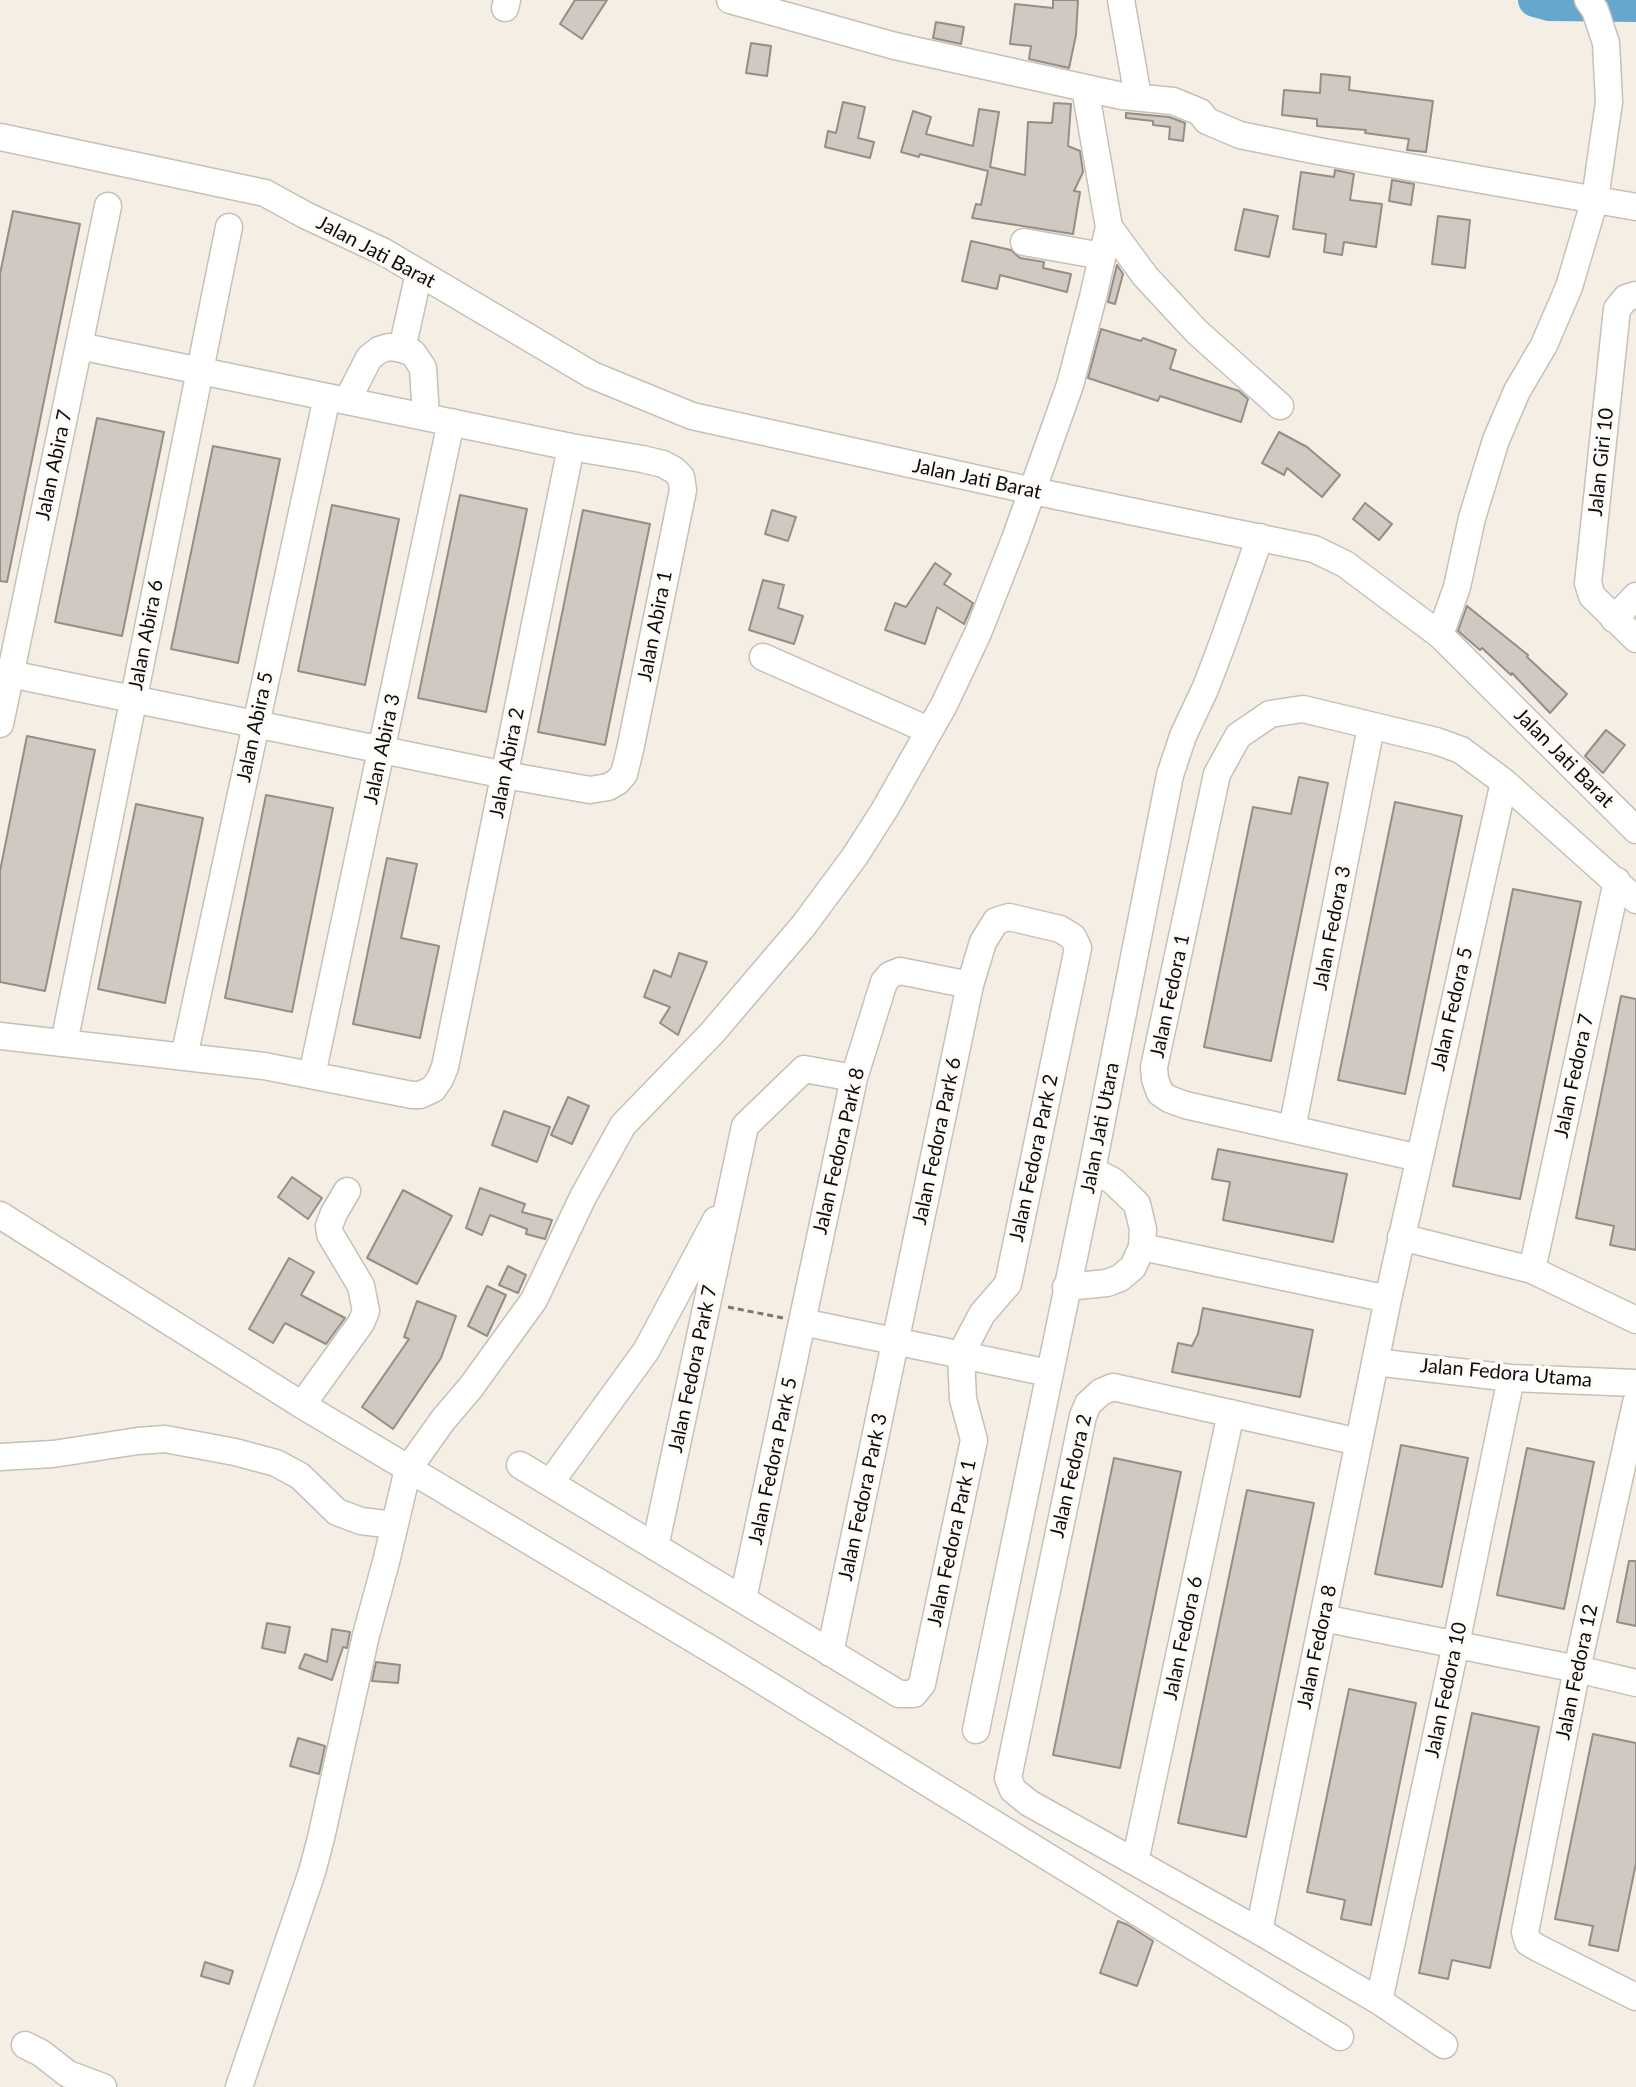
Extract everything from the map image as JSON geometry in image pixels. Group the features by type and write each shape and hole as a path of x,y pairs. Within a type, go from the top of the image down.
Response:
{"street":[{"path":"730,0 895,46 1122,96 1173,101 1200,112 1207,121 1240,135 1636,207"},
{"path":"1121,0 1138,97"},
{"path":"1440,635 1457,587 1472,518 1496,440 1517,391 1544,345 1569,287 1595,199 1609,102 1606,43 1591,5"},
{"path":"239,2087 312,1872 408,1469 534,1300 583,1197 623,1125 712,1033 804,925 855,856 944,705 978,633 1070,385 1109,227 1085,88"},
{"name":"Jalan Jati Barat","path":"0,137 265,193 384,252 592,375 692,416 1314,549 1345,564 1440,635 1636,830"},
{"name":"Jalan Abira 7","path":"0,724 108,206"},
{"name":"Jalan Abira 6","path":"64,1043 229,227"},
{"path":"1109,227 1145,276 1197,332 1280,406"},
{"path":"1024,242 1102,256"},
{"path":"402,349 419,273"},
{"name":"Jalan Giri 10","path":"1631,297 1617,309 1588,583 1592,596 1636,639"},
{"path":"79,346 571,447"},
{"name":"Jalan Abira 5","path":"184,1057 256,724 337,399 379,350 389,347 402,349"},
{"name":"Jalan Abira 3","path":"312,1075 381,750 439,420 423,368 413,353 402,349"},
{"name":"Jalan Abira 1","path":"505,775 590,790 608,787 624,774 683,490 681,477 663,464 571,447"},
{"name":"Jalan Abira 2","path":"312,1075 420,1095 433,1089 445,1067 571,447"},
{"name":"Jalan Jati Utara","path":"976,1730 1170,775 1183,736 1206,687 1260,537"},
{"path":"1614,619 1636,596"},
{"path":"763,657 928,730"},
{"path":"10,674 505,775"},
{"name":"Jalan Fedora 1","path":"1371,727 1303,709 1270,714 1238,736 1217,774 1154,1067 1155,1079 1160,1093 1185,1105 1419,1158"},
{"path":"1371,727 1436,741 1461,750 1504,782 1636,900"},
{"name":"Jalan Fedora 3","path":"1292,1129 1371,727"},
{"name":"Jalan Fedora 5","path":"1388,1299 1504,782"},
{"name":"Jalan Fedora 7","path":"1532,1270 1617,881"},
{"name":"Jalan Fedora Park 2","path":"961,1354 982,1314 1008,1284 1078,948 1073,937 1060,929 1009,917 996,921 983,942"},
{"name":"Jalan Fedora Park 6","path":"895,1341 970,985 983,942"},
{"name":"Jalan Fedora Park 8","path":"802,1322 854,1078 884,982 900,971 970,985"},
{"path":"0,1036 264,1066 312,1075"},
{"name":"Jalan Fedora Park 7","path":"655,1547 745,1126 804,1069 854,1078"},
{"path":"1066,1287 1107,1283 1120,1278 1133,1267 1142,1247 1143,1229 1137,1204 1113,1181 1092,1170"},
{"path":"302,1405 361,1323 366,1311 361,1286 330,1234 329,1226 334,1213 347,1191"},
{"name":"Jalan Fedora Park 7","path":"550,1483 646,1351 731,1192"},
{"path":"0,1215 302,1405 722,1656 1340,2037"},
{"path":"1401,1237 1532,1270 1636,1320"},
{"path":"1142,1247 1388,1299"},
{"name":"Jalan Fedora 8","path":"1259,1931 1388,1299"},
{"path":"802,1322 1049,1373"},
{"name":"Jalan Fedora Park 5","path":"743,1599 802,1322"},
{"name":"Jalan Fedora Park 3","path":"830,1653 895,1341"},
{"name":"Jalan Fedora Park 1","path":"830,1653 899,1694 914,1694 922,1684 974,1440 963,1399 961,1354"},
{"name":"Jalan Fedora Utama","path":"1375,1362 1511,1378 1636,1383"},
{"name":"Jalan Fedora 10","path":"1379,2001 1511,1378"},
{"name":"Jalan Fedora 2","path":"1135,1862 1029,1803 1013,1790 1008,1778 1079,1431 1088,1404 1101,1392 1113,1387 1359,1442"},
{"name":"Jalan Fedora 12","path":"1635,1994 1528,1942 1525,1932 1577,1669 1636,1403"},
{"name":"Jalan Fedora 6","path":"1135,1862 1231,1413"},
{"path":"0,1457 53,1454 165,1439 276,1463 300,1476 337,1512 361,1521 394,1525"},
{"path":"520,1465 830,1653"},
{"path":"1323,1618 1636,1683"},
{"path":"1135,1862 1379,2001 1444,2045"},
{"path":"25,2045 68,2074 103,2087"}],"path":[{"path":"707,1302 802,1322"}],"building":[{"path":"575,0 607,0 582,39 560,24"},
{"path":"1053,0 1078,0 1076,35 1069,68 1029,59 1031,46 1010,44 1015,4 1053,8"},
{"path":"936,22 964,27 961,44 933,38"},
{"path":"751,43 771,46 767,76 746,73"},
{"path":"1321,74 1350,77 1349,90 1433,101 1426,152 1407,150 1409,139 1365,133 1366,130 1317,126 1317,119 1282,115 1284,90 1320,93"},
{"path":"843,102 865,107 858,138 874,142 870,158 825,147 828,131 836,133"},
{"path":"1054,103 1071,104 1068,146 1080,151 1083,172 1074,191 1080,192 1073,234 972,218 976,204 981,205 988,171 901,152 913,111 931,117 926,134 973,146 979,109 999,112 990,167 1025,175 1028,122 1052,123"},
{"path":"1126,113 1169,117 1185,123 1183,141 1169,139 1170,127 1153,125 1153,121 1126,118"},
{"path":"1335,170 1354,174 1350,200 1382,204 1376,247 1344,242 1342,255 1324,252 1326,234 1293,229 1301,172 1334,177"},
{"path":"1392,180 1414,184 1411,205 1389,201"},
{"path":"1244,209 1278,216 1269,257 1235,250"},
{"path":"13,211 80,224 7,582 0,581 0,274"},
{"path":"1438,216 1470,220 1465,268 1432,264"},
{"path":"971,241 1011,250 1020,258 1044,262 1043,268 1071,274 1067,292 1000,275 997,289 962,281"},
{"path":"1117,265 1123,274 1115,304 1108,302"},
{"path":"1101,329 1141,341 1143,338 1176,350 1170,369 1239,391 1248,399 1241,422 1160,396 1158,401 1088,378"},
{"path":"97,418 164,432 122,636 55,622"},
{"path":"1279,432 1307,447 1340,475 1322,497 1287,468 1284,475 1262,463"},
{"path":"213,446 280,459 238,663 171,649"},
{"path":"460,495 527,509 486,712 418,698"},
{"path":"1365,503 1392,524 1379,540 1353,519"},
{"path":"332,505 399,519 365,685 298,671"},
{"path":"583,510 650,524 605,745 538,732"},
{"path":"772,510 796,517 788,541 765,534"},
{"path":"935,563 951,574 944,584 973,603 964,624 937,607 925,644 885,630 895,603 906,607"},
{"path":"763,580 784,585 778,608 803,616 794,644 749,630"},
{"path":"1467,606 1528,655 1567,694 1550,713 1512,673 1458,631"},
{"path":"1606,730 1625,745 1603,773 1585,756"},
{"path":"27,736 95,750 45,991 0,982 0,871"},
{"path":"1299,777 1328,783 1271,1061 1204,1047 1253,807 1291,814"},
{"path":"266,795 333,808 292,1012 225,998"},
{"path":"1395,802 1462,816 1405,1094 1338,1080"},
{"path":"136,804 203,818 165,1003 98,989"},
{"path":"387,858 417,864 401,938 439,946 420,1038 353,1024"},
{"path":"1513,889 1581,902 1520,1199 1453,1186"},
{"path":"679,953 707,962 678,1035 660,1023 670,1007 644,997 654,970 671,977"},
{"path":"1621,996 1636,999 1636,1250 1610,1245 1614,1226 1576,1218"},
{"path":"568,1097 589,1106 572,1144 551,1135"},
{"path":"504,1111 550,1127 537,1162 492,1145"},
{"path":"1218,1149 1347,1174 1333,1242 1223,1220 1230,1182 1212,1179"},
{"path":"292,1177 322,1198 308,1219 278,1197"},
{"path":"480,1188 525,1204 522,1212 552,1220 545,1239 526,1234 527,1229 490,1215 482,1235 466,1228"},
{"path":"403,1190 452,1216 417,1284 367,1258"},
{"path":"289,1258 314,1272 301,1295 345,1318 326,1344 285,1323 273,1343 249,1329"},
{"path":"508,1266 526,1275 518,1293 499,1285"},
{"path":"487,1286 506,1295 487,1336 468,1326"},
{"path":"417,1301 456,1316 441,1358 393,1429 362,1407 409,1339 404,1337"},
{"path":"1203,1308 1313,1330 1300,1397 1172,1372 1178,1343 1192,1346 1198,1334"},
{"path":"1401,1445 1468,1458 1442,1587 1375,1574"},
{"path":"1527,1448 1594,1462 1564,1609 1497,1595"},
{"path":"1114,1458 1181,1472 1120,1768 1053,1755"},
{"path":"1247,1490 1314,1503 1246,1837 1178,1823"},
{"path":"1629,1561 1636,1561 1636,1626 1617,1622"},
{"path":"267,1623 290,1627 285,1653 262,1648"},
{"path":"332,1629 350,1632 347,1648 343,1647 332,1680 299,1668 305,1654 327,1662"},
{"path":"376,1662 400,1665 398,1683 372,1681"},
{"path":"1349,1689 1416,1703 1371,1925 1341,1919 1345,1900 1307,1892"},
{"path":"1472,1713 1539,1727 1490,1968 1452,1960 1448,1979 1419,1973"},
{"path":"1593,1734 1636,1743 1636,1863 1618,1951 1589,1945 1593,1926 1555,1919"},
{"path":"298,1738 325,1746 319,1774 290,1766"},
{"path":"1118,1921 1153,1941 1137,1986 1100,1973"},
{"path":"205,1962 233,1971 229,1984 201,1976"}],"waterway":[{"path":"1535,0 1550,4 1636,5"}]}
